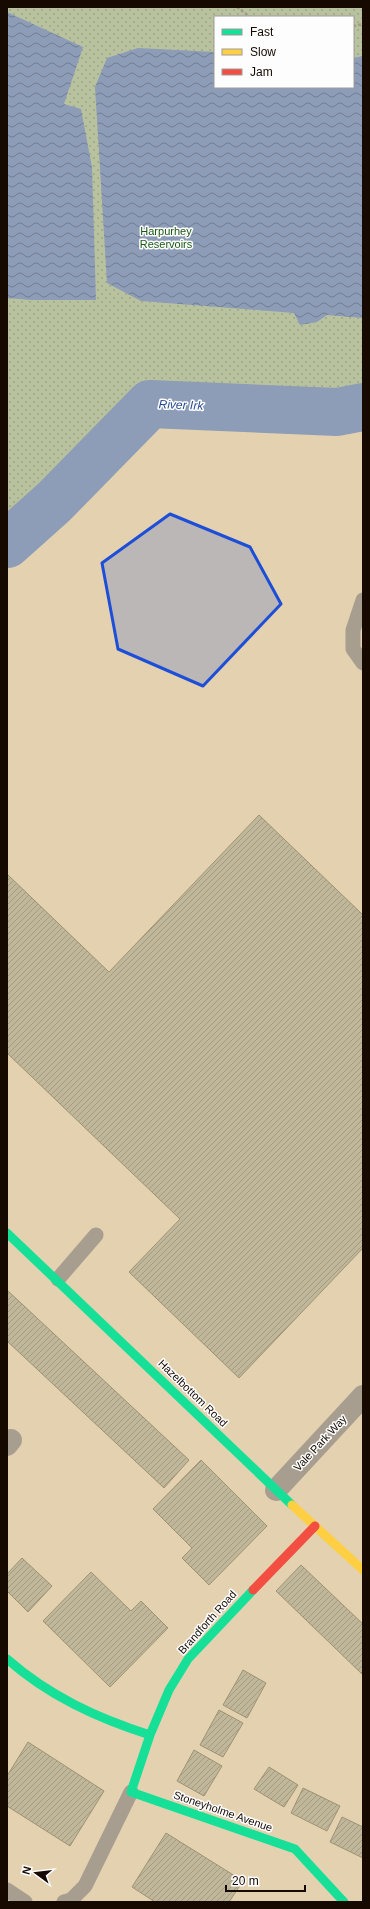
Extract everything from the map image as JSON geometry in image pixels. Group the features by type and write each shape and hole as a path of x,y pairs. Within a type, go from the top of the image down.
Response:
{"street":[{"name":"Hazelbottom Road","path":"7,1233 58,1279 276,1490 363,1570"},
{"name":"Vale Park Way","path":"276,1490 363,1396"},
{"name":"Brandforth Road","path":"150,1735 169,1690 188,1658 315,1526"},
{"path":"7,1659 38,1685 65,1702 150,1735 131,1792"},
{"name":"Stoneyholme Avenue","path":"131,1792 295,1849 344,1902"}],"lane":[{"path":"363,600 353,630 353,649 363,663"},
{"path":"58,1279 96,1235"},
{"path":"64,1902 72,1900 85,1886 131,1792"},
{"path":"7,1890 25,1902"}],"path":[{"path":"237,7 249,16"}],"highlighted area":[{"path":"170,514 250,547 281,604 203,686 118,649 102,563"}],"green space":[{"name":"Harpurhey Reservoirs","path":"7,7 363,7 363,395 342,399 149,394 7,525"}],"water":[{"path":"7,12 83,47 64,104 81,109 92,167 96,300 31,300 7,298"},
{"path":"138,48 214,52 214,88 354,88 354,58 363,56 363,318 327,315 317,322 300,325 294,313 141,301 107,283 95,87 107,58"}],"building":[{"path":"259,815 363,915 363,1248 239,1378 129,1272 180,1219 7,1053 7,874 109,972"},
{"path":"7,1290 189,1460 164,1488 7,1341"},
{"path":"201,1460 267,1526 209,1585 182,1558 192,1548 153,1509"},
{"path":"22,1558 52,1586 28,1612 7,1591 7,1574"},
{"path":"301,1565 363,1624 363,1675 276,1591"},
{"path":"91,1572 131,1611 141,1601 168,1628 110,1687 43,1621"},
{"path":"243,1670 266,1683 247,1718 223,1705"},
{"path":"219,1710 243,1723 223,1757 200,1745"},
{"path":"28,1742 104,1791 70,1846 7,1806 7,1776"},
{"path":"194,1750 222,1766 204,1796 177,1781"},
{"path":"269,1767 298,1785 284,1807 254,1789"},
{"path":"303,1788 340,1806 327,1831 291,1813"},
{"path":"342,1817 363,1827 363,1858 330,1842"},
{"path":"166,1833 243,1881 229,1902 155,1902 132,1887"}],"waterway":[{"name":"River Irk","path":"7,544 54,502 150,404 337,412 363,407"}],"traffic: fast":[{"path":"7,1233 292,1505"},
{"path":"7,1659 23,1672 57,1695 111,1721 150,1735 169,1690 188,1659 253,1590"},
{"path":"150,1735 131,1792 295,1849 344,1902"}],"traffic: slow":[{"path":"292,1505 363,1570"}],"traffic: jam":[{"path":"253,1590 315,1526"}]}
